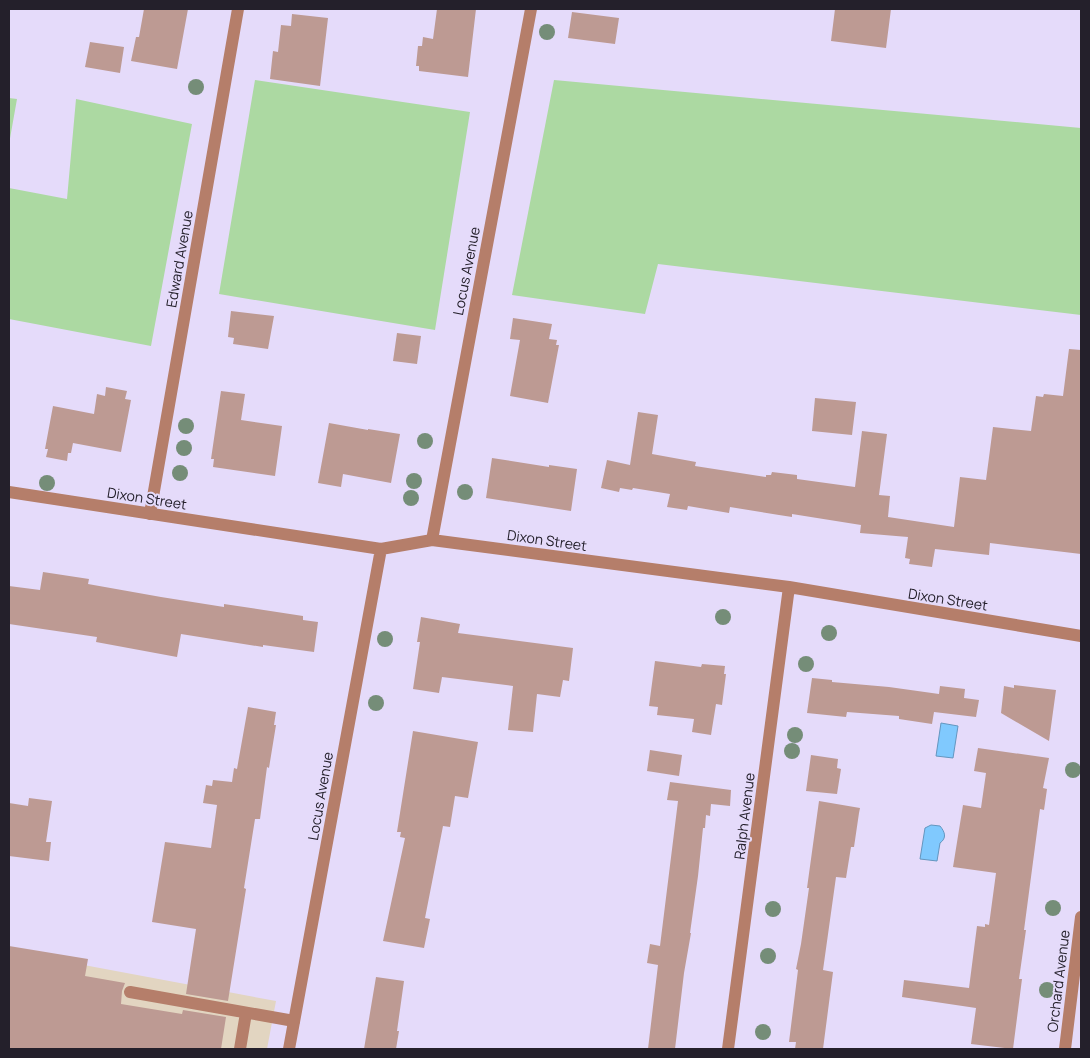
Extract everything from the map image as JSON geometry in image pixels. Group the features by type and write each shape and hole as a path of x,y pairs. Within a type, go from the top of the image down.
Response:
{"street":[{"name":"Edward Avenue","path":"150,514 238,9"},
{"name":"Locus Avenue","path":"432,540 531,9"},
{"name":"Dixon Street","path":"9,492 381,549 432,540 789,587 1081,636"},
{"name":"Locus Avenue","path":"289,1049 381,549"},
{"name":"Ralph Avenue","path":"728,1049 789,587"},
{"name":"Orchard Avenue","path":"1065,1049 1081,917"},
{"path":"130,992 294,1021"},
{"path":"240,1049 246,1013"}],"shaded area":[{"path":"9,951 276,1001 267,1049 9,1049"}],"green space":[{"path":"255,80 470,112 435,330 219,294"},
{"path":"554,80 1081,128 1081,315 658,264 645,314 512,295"},
{"path":"9,98 17,99 9,144"},
{"path":"76,99 192,124 151,346 9,319 9,188 67,199"}],"water":[{"path":"941,723 958,726 953,758 936,756"},
{"path":"931,825 940,826 944,835 944,839 940,843 937,861 920,859 925,828"}],"building":[{"path":"144,9 188,9 177,69 131,61 136,37 139,37"},
{"path":"437,9 476,9 468,77 419,71 419,66 416,66 418,46 422,46 423,37 433,39"},
{"path":"835,9 891,9 886,48 831,41"},
{"path":"572,12 619,18 615,44 568,38"},
{"path":"292,14 328,18 320,86 270,79 273,51 278,52 281,25 291,26"},
{"path":"90,42 124,47 120,73 85,67"},
{"path":"231,311 274,316 268,349 233,344 234,338 228,337"},
{"path":"513,318 552,324 549,339 557,340 556,345 559,345 548,403 510,396 520,340 510,339"},
{"path":"397,333 421,336 417,364 393,361"},
{"path":"1069,349 1081,350 1081,554 990,543 989,555 935,549 932,567 909,564 910,559 905,558 908,537 860,533 861,525 792,514 792,517 730,507 729,513 688,506 687,510 667,507 670,494 633,488 632,490 620,488 619,492 601,488 607,460 630,465 638,412 658,415 652,454 696,462 695,466 766,477 766,475 771,475 772,472 797,475 797,479 855,487 862,431 887,434 879,495 890,496 888,517 954,527 960,477 986,480 993,427 1031,431 1036,396 1043,397 1044,394 1063,396"},
{"path":"106,387 127,391 125,399 131,400 121,452 73,443 71,453 68,453 67,461 46,457 48,449 45,449 53,406 94,414 97,394 105,396"},
{"path":"221,391 245,394 241,420 282,426 275,476 213,467 214,459 211,459"},
{"path":"815,398 856,402 852,435 812,431"},
{"path":"329,423 400,434 391,483 343,474 341,487 318,483"},
{"path":"492,458 549,467 549,465 577,469 571,511 486,498"},
{"path":"43,572 89,579 88,584 161,597 224,607 224,604 303,616 303,620 318,622 314,652 263,645 263,647 181,634 177,657 96,642 97,637 9,624 9,586 40,590"},
{"path":"421,617 460,624 458,633 573,648 569,681 563,680 560,697 537,694 533,732 508,730 513,686 442,677 439,693 413,689 420,642 417,642"},
{"path":"655,661 701,667 702,664 725,666 724,674 726,674 722,705 716,704 711,735 692,732 694,719 657,715 658,707 649,706"},
{"path":"812,678 939,694 940,686 965,689 964,698 979,700 976,717 934,712 932,724 899,719 899,716 847,712 846,717 807,713"},
{"path":"1014,685 1056,690 1049,741 1001,713 1004,686 1014,688"},
{"path":"248,707 276,712 274,725 276,725 269,768 267,767 260,819 255,819 228,1001 186,994 196,929 152,922 165,842 211,848 217,805 203,803 206,785 212,786 213,780 232,782 234,768 237,769"},
{"path":"413,731 478,742 468,798 455,796 450,827 443,826 425,918 430,919 424,948 383,941 405,838 400,837 401,832 397,832"},
{"path":"978,748 1049,758 1043,788 1047,789 1044,810 1040,809 1024,930 1026,930 1019,979 1022,979 1013,1049 971,1044 976,1008 902,997 904,980 969,988 977,926 985,927 985,924 989,925 996,873 953,867 963,805 981,808 986,773 974,771"},
{"path":"650,750 682,755 679,776 647,771"},
{"path":"811,755 838,759 837,768 841,769 837,794 806,791"},
{"path":"670,782 731,790 730,806 711,804 710,816 706,815 705,828 703,828 675,1049 648,1049 658,965 647,963 650,944 660,946 678,801 667,800"},
{"path":"29,798 52,801 46,842 51,842 49,861 9,856 9,803 28,806"},
{"path":"819,801 860,808 854,847 851,847 846,878 836,877 823,970 833,972 823,1049 795,1049 796,1042 789,1042 798,970 796,969 809,888 807,888"},
{"path":"9,946 88,959 85,976 125,983 121,1004 182,1014 183,1010 226,1017 221,1049 9,1049"},
{"path":"376,977 404,981 396,1049 364,1049"}]}
